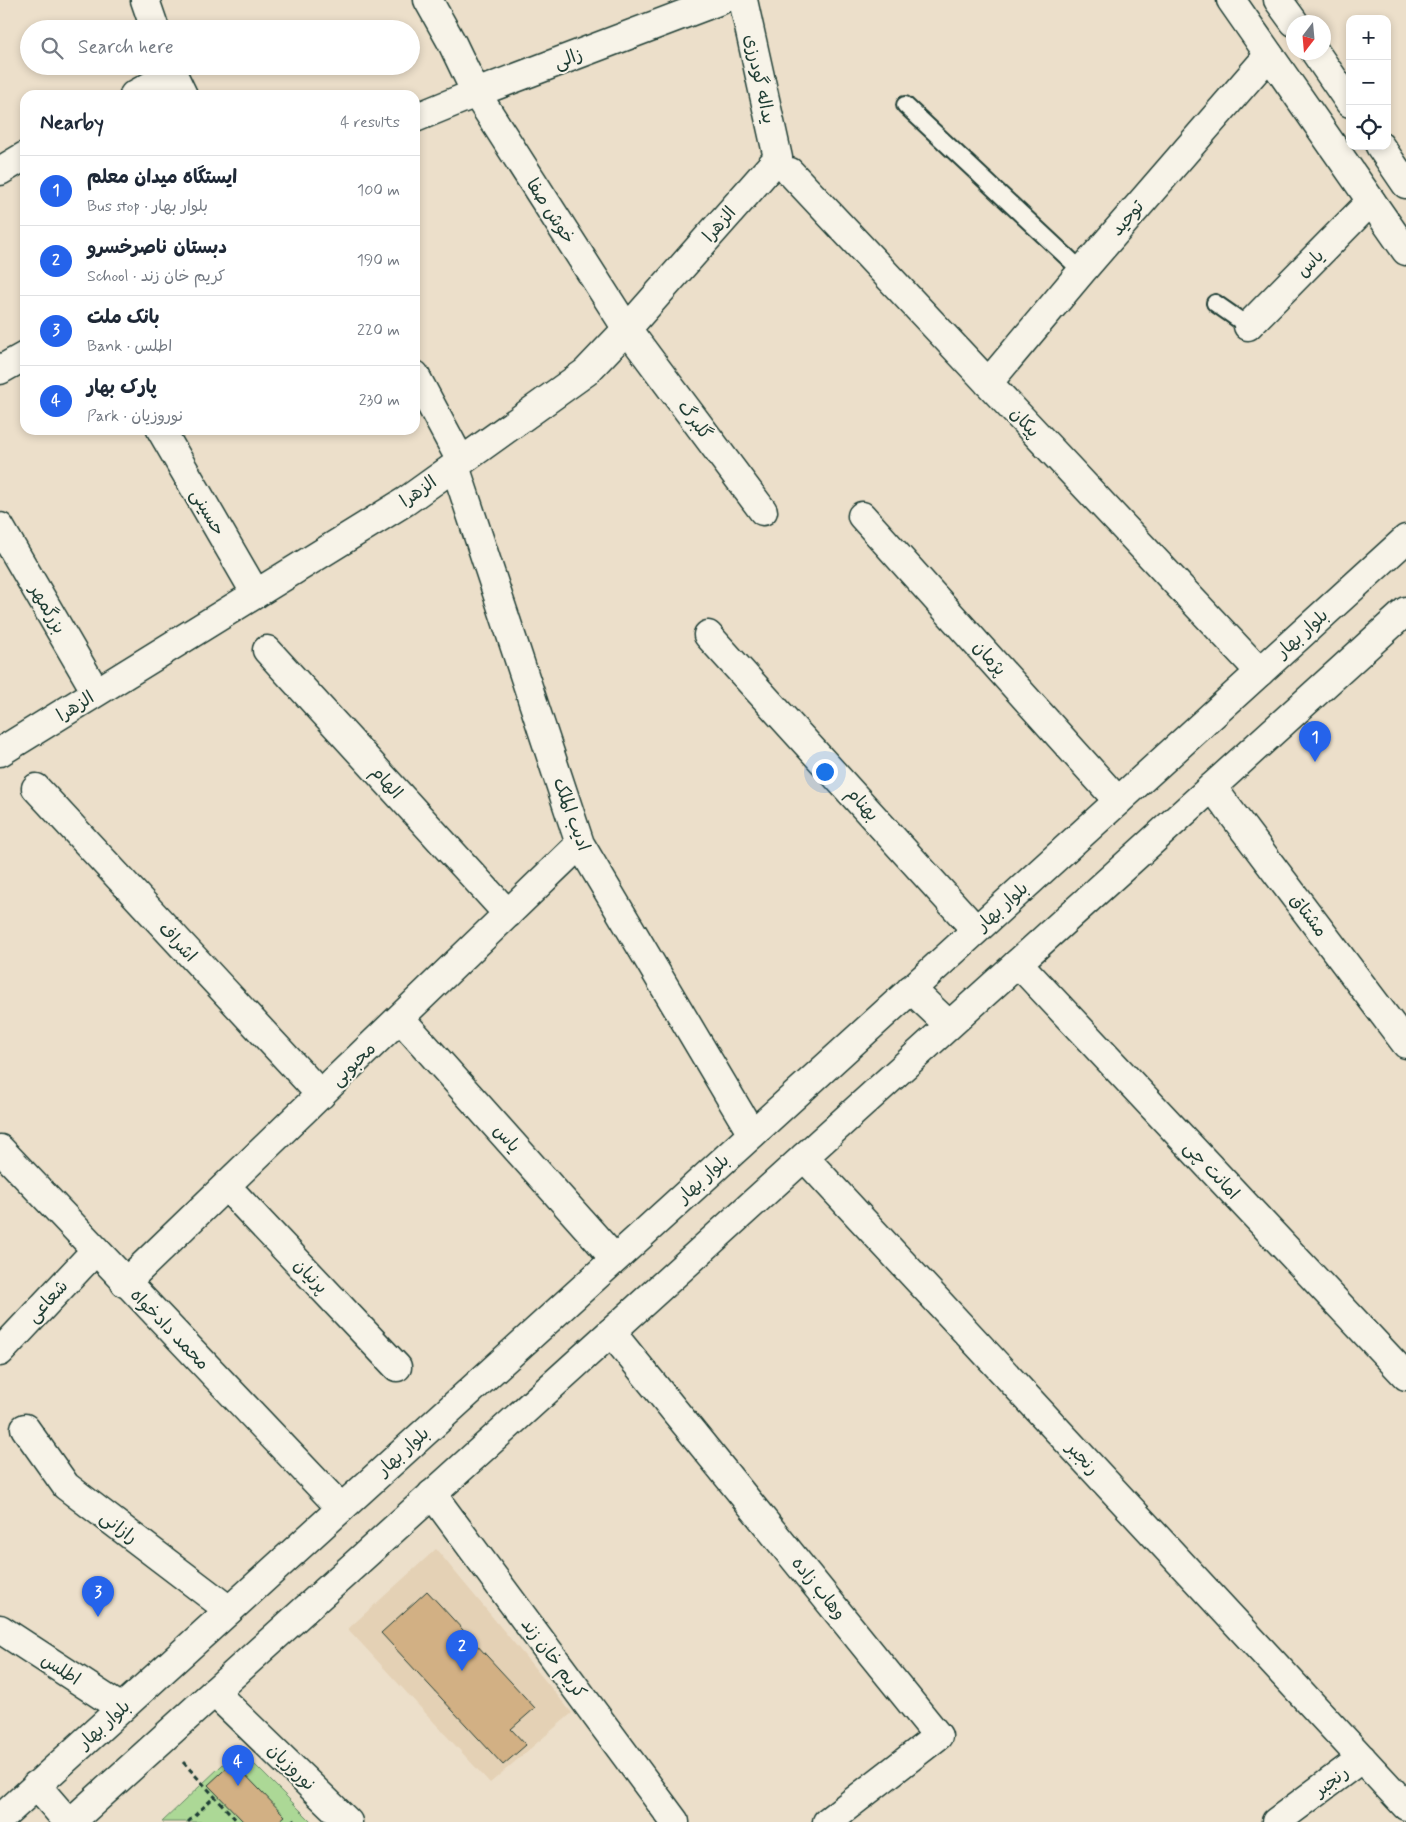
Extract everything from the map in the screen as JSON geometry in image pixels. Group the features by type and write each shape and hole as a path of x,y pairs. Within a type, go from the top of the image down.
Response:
{"street":[{"path":"145,0 152,20"},
{"name":"خوش صفا","path":"428,0 452,43 476,93 627,329"},
{"name":"زالی","path":"420,116 721,0"},
{"name":"یداله گودرزی","path":"743,0 784,165"},
{"path":"1231,0 1406,251"},
{"path":"1278,0 1289,15"},
{"name":"توحید","path":"988,384 1082,270 1269,55"},
{"path":"1320,60 1346,97"},
{"path":"146,90 175,78"},
{"path":"1383,150 1406,184"},
{"path":"0,171 20,159"},
{"name":"الزهرا","path":"0,752 406,501 586,372 784,165"},
{"name":"پیکان","path":"784,165 1260,672"},
{"name":"یاس","path":"1248,326 1371,201"},
{"name":"گلبرگ","path":"627,329 763,511"},
{"path":"0,370 20,359"},
{"name":"ادیب الملک","path":"420,385 458,464 580,844 752,1134"},
{"name":"حسینی","path":"164,435 256,594"},
{"name":"پژمان","path":"862,516 1118,801"},
{"name":"بزرگمهر","path":"0,527 96,692"},
{"name":"بلوار بهار","path":"0,1818 1260,672 1395,557 1406,539"},
{"path":"36,1785 69,1822 1406,611"},
{"name":"بهنام","path":"708,635 976,930"},
{"name":"الهام","path":"266,650 508,914"},
{"name":"مشتاق","path":"1212,786 1406,1044"},
{"name":"اشراف","path":"36,788 321,1095"},
{"name":"محبوبی","path":"126,1283 580,844"},
{"name":"امانت چی","path":"1018,963 1406,1376"},
{"path":"911,989 949,1025"},
{"name":"یاس","path":"400,1018 614,1258"},
{"name":"محمد دادخواه","path":"0,1149 341,1508"},
{"name":"رنجبر","path":"804,1157 1406,1806"},
{"name":"پرنیان","path":"226,1186 397,1367"},
{"name":"شعاعی","path":"0,1352 95,1251"},
{"name":"وهاب زاده","path":"611,1332 938,1736 827,1822"},
{"name":"رازانی","path":"25,1428 66,1486 229,1610"},
{"name":"کریم خان زند","path":"432,1494 675,1822"},
{"name":"اطلس","path":"0,1630 121,1708"},
{"name":"نوروزیان","path":"214,1692 348,1822"},
{"name":"رنجبر","path":"1276,1822 1362,1758"}],"lane":[{"path":"905,105 1082,270"},
{"path":"1215,303 1248,326"}],"path":[{"path":"162,1739 238,1822"},
{"path":"188,1822 214,1797"},
{"path":"291,1822 295,1819 297,1822"}],"shaded area":[{"path":"436,1549 572,1713 490,1783 348,1629"}],"green space":[{"path":"239,1749 312,1822 162,1822"}],"building":[{"path":"427,1591 535,1708 511,1729 526,1745 503,1765 381,1633"},
{"path":"233,1762 285,1816 278,1822 244,1822 208,1785"}],"place":[{"name":"ایستگاه میدان معلم","path":"1315,762"},
{"name":"بانک ملت","path":"98,1617"},
{"name":"دبستان ناصرخسرو","path":"462,1671"},
{"name":"پارک بهار","path":"238,1786"}]}
